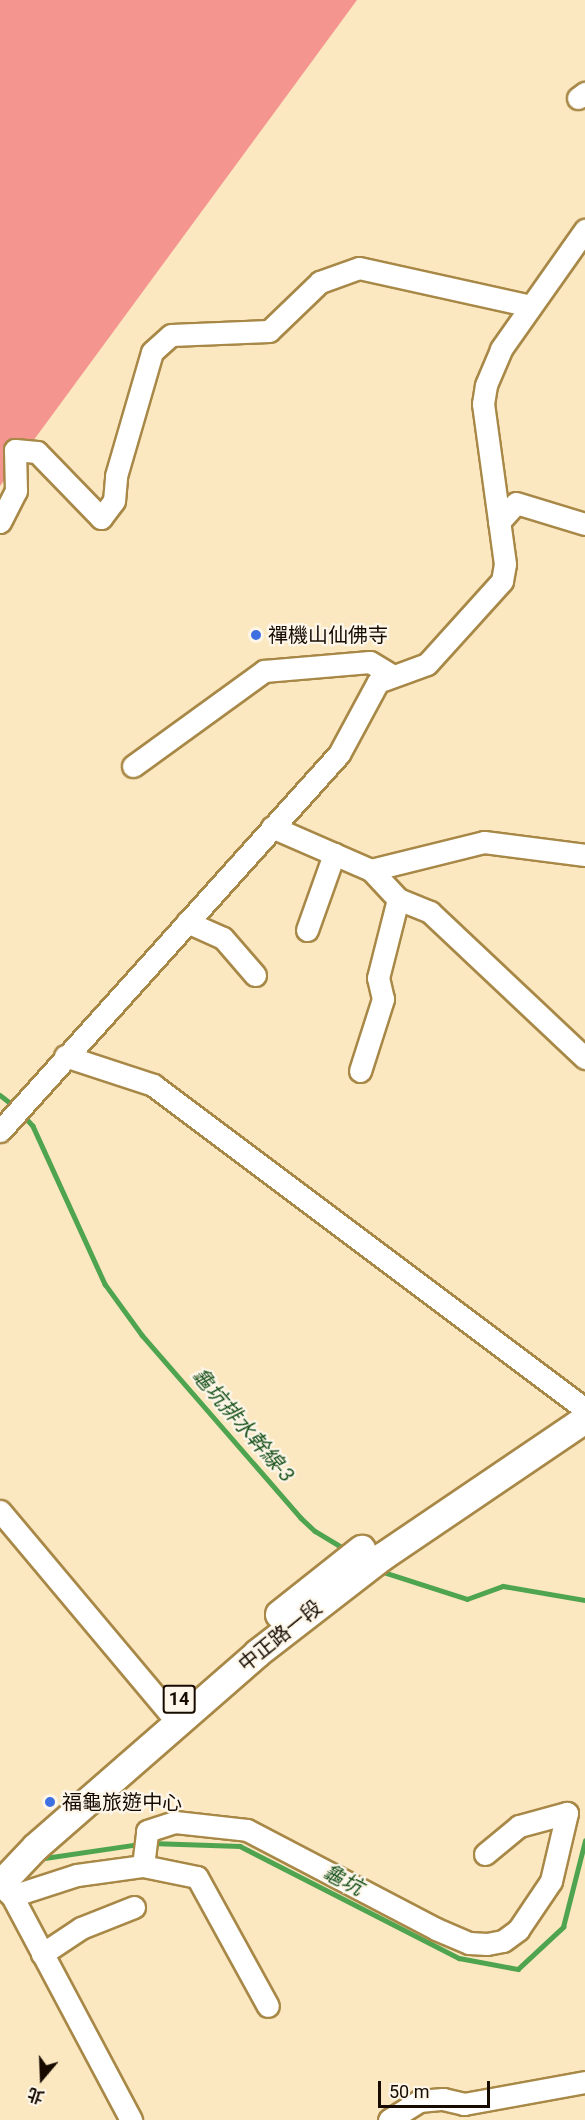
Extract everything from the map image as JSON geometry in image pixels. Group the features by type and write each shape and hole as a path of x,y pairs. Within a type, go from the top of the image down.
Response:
{"main road":[{"name":"中正路一段","path":"10,1870 172,1716 257,1653 362,1560 584,1408"}],"lane":[{"path":"12,1117 339,754 378,682 427,664 502,581 505,564 483,404 490,370 501,349 585,230"},
{"path":"0,522 16,491 15,450 37,452 101,518 114,501 117,476 152,352 171,335 269,331 320,282 359,268 531,306"},
{"path":"499,522 516,503 585,524"},
{"path":"133,766 264,671 370,662 392,675"},
{"path":"272,827 370,870 398,899 430,912 585,1058"},
{"path":"370,870 484,842 585,855"},
{"path":"307,930 334,854"},
{"path":"360,1071 382,999 378,978 398,899"},
{"path":"187,921 223,938 255,975"},
{"path":"65,1056 153,1084 421,1288 584,1408"},
{"path":"0,1511 172,1716"},
{"path":"144,1866 147,1831 176,1822 247,1830 436,1929 469,1943 486,1944 503,1941 518,1930 551,1881 567,1813 519,1826 485,1854"},
{"path":"131,2120 42,1954 10,1870 77,1875 144,1866 197,1877 268,2006"},
{"path":"42,1954 81,1928 134,1907"},
{"path":"388,2120 418,2101 443,2099 464,2104 585,2082"}],"shaded area":[{"path":"0,0 357,0 0,486"}],"waterway":[{"name":"龜坑排水幹線-3","path":"0,1095 14,1106"},
{"name":"龜坑排水幹線-3","path":"22,1114 33,1126 105,1284 142,1335 301,1518 315,1531 345,1549"},
{"name":"龜坑排水幹線-3","path":"380,1571 467,1599 503,1586 585,1600"},
{"name":"龜坑","path":"151,1843 240,1846 459,1958 518,1969 563,1927 585,1841"},
{"name":"龜坑","path":"38,1859 140,1844"}],"place":[{"name":"禪機山仙佛寺","path":"256,635"},
{"name":"福龜旅遊中心","path":"50,1802"}]}
